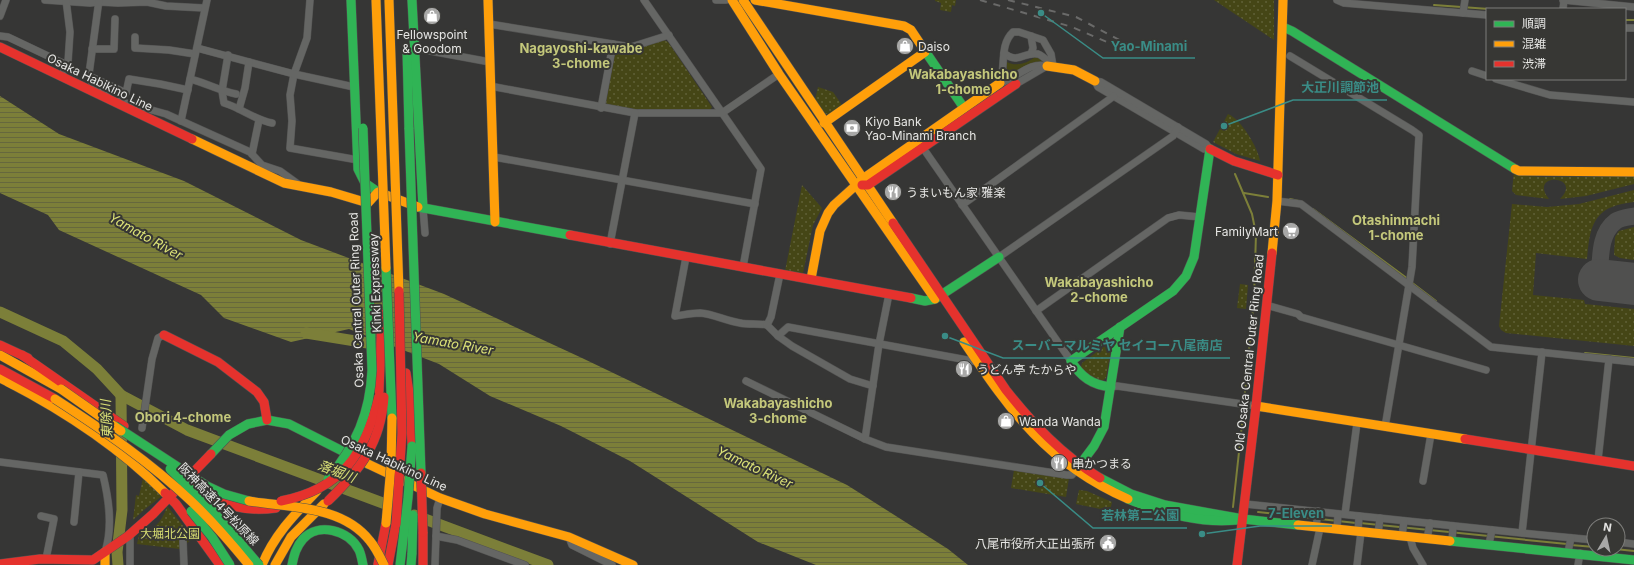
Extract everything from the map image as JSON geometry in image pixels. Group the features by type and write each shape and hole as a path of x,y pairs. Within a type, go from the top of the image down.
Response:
{"main road":[{"path":"351,0 358,169 362,178 369,187 378,192 423,208 610,244 811,279 925,301 938,297 999,257"},
{"name":"Osaka Central Outer Ring Road","path":"261,565 269,547 282,529 323,484 343,460 354,443 363,422 372,390 357,0"},
{"path":"373,0 378,51"},
{"name":"Kinki Expressway","path":"376,0 392,428 390,483 386,523 377,565"},
{"name":"Kinki Expressway","path":"388,565 396,524 401,471 401,330 389,0"},
{"path":"394,133 396,88 395,0"},
{"path":"406,0 409,129 424,532 423,565"},
{"path":"412,0 423,208"},
{"path":"488,0 495,222"},
{"path":"732,0 779,74 863,183"},
{"path":"743,0 1008,406 1042,443 1103,488 1128,500 1177,516 1222,522 1243,519 1337,526 1405,535 1569,549 1580,554 1634,560"},
{"path":"755,0 904,26 911,30 964,108"},
{"name":"Old Osaka Central Outer Ring Road","path":"1237,565 1256,406 1277,201 1283,0"},
{"path":"1283,27 1292,31 1519,171 1634,172"},
{"name":"Osaka Habikino Line","path":"0,47 61,77 110,98 189,138 284,183 299,188 337,193 362,202 368,202 378,192"},
{"path":"824,123 925,52"},
{"path":"1050,66 1074,70 1095,81"},
{"path":"863,183 964,108 1000,84"},
{"path":"811,279 823,219 834,204 863,183 923,148 1016,84"},
{"path":"1111,387 1092,384 1084,378 1071,361 1172,291 1184,279 1192,265 1194,257 1210,149 1234,161 1278,175"},
{"path":"276,565 291,537 347,482 365,460 374,444 380,427 384,402 380,213 383,177"},
{"path":"938,297 1021,411 1077,468"},
{"path":"242,500 270,501 302,498 334,480 352,460 368,432 378,400 382,314"},
{"path":"1077,468 1097,444 1103,432 1120,327"},
{"path":"401,330 410,399 414,509 411,565"},
{"path":"164,335 218,362 252,388 264,402 267,420"},
{"path":"0,343 28,358 102,410 133,433 212,500 224,505 249,510 262,510 288,505 298,501 323,484"},
{"name":"阪神高速14号松原線","path":"0,355 61,389 115,426 158,460 190,488 261,565"},
{"name":"阪神高速14号松原線","path":"0,369 55,399 144,461 192,502 210,520 249,565"},
{"path":"0,378 45,401 103,439 134,463 170,496 194,527 220,565"},
{"path":"1256,406 1634,466"},
{"name":"Osaka Habikino Line","path":"0,564 28,563 46,559 90,560 107,551 129,535 153,514 229,435 248,424 267,420 289,424 440,498 485,514 569,537 633,565"},
{"path":"115,426 206,485 225,494 242,500 324,512 341,517 357,527 370,540 376,548 384,565"},
{"path":"400,565 407,511 412,446"},
{"path":"144,461 180,498 203,526 230,565"},
{"path":"292,565 295,549 303,538 314,531 328,530 341,532 351,539 360,552 363,565"},
{"path":"105,565 107,551"}],"street":[{"path":"0,16 6,0"},
{"path":"45,0 90,3 99,1 118,3 147,2 166,6 204,8"},
{"path":"181,121 204,8 207,0"},
{"path":"310,0 307,38 294,74 290,96 292,121 290,148 358,160"},
{"path":"644,0 761,169 743,267"},
{"path":"716,0 726,0"},
{"path":"1337,0 1344,3 1486,15"},
{"path":"1463,13 1465,0"},
{"path":"1564,0 1634,8"},
{"path":"61,77 68,62 70,32 66,1"},
{"path":"99,1 89,76 90,83 95,88 110,98 123,103 154,110 250,152 262,165 280,171 298,184 299,188"},
{"path":"92,49 114,49 115,19"},
{"path":"489,24 631,46 669,35"},
{"path":"1000,84 1004,53 1008,37 1013,32 1019,32 1043,40 1051,54 1050,66"},
{"path":"0,36 8,37 67,65"},
{"path":"1031,36 1033,48 1031,54"},
{"path":"135,37 135,48 196,51 228,55 294,74 354,87"},
{"path":"601,108 613,44"},
{"path":"414,48 490,62"},
{"path":"1004,53 1008,57 1014,58 1031,54 1043,57 1050,66"},
{"path":"228,55 222,91 224,103 259,120 272,123"},
{"path":"1290,56 1419,135 1414,248 1385,427"},
{"path":"239,109 245,88 249,62"},
{"path":"1000,84 1031,67 1043,65 1050,66"},
{"path":"1016,84 1050,66"},
{"path":"1472,71 1486,76"},
{"path":"490,86 601,108 635,113 722,113 779,74"},
{"path":"89,76 126,93 129,79 188,90"},
{"path":"190,79 202,82 222,91 236,94"},
{"path":"1499,80 1550,96 1634,102"},
{"path":"1095,81 1098,86 1114,96 1176,130"},
{"path":"1095,81 1101,82 1204,149 1210,149"},
{"path":"962,205 1114,96"},
{"path":"610,244 635,113"},
{"path":"252,154 259,120"},
{"path":"999,257 1173,136 1176,130"},
{"path":"923,148 1071,361"},
{"path":"494,157 755,204"},
{"path":"1277,201 1301,204 1409,282 1491,347 1634,362"},
{"path":"423,208 425,233"},
{"path":"1036,310 1168,218 1179,215 1200,217"},
{"path":"686,257 675,316 700,313 717,316 732,322 749,325 757,323 768,325 778,336 850,379 873,386"},
{"path":"768,325 780,274"},
{"path":"865,438 879,344 889,294"},
{"path":"1266,305 1298,314 1301,317 1486,370"},
{"path":"778,336 788,327 978,362"},
{"path":"142,428 152,359 158,338 164,335"},
{"path":"1522,533 1530,449 1542,352"},
{"path":"1598,460 1609,359"},
{"path":"746,381 886,447 1067,475 1072,475 1077,468"},
{"path":"1111,387 1117,386 1256,406"},
{"path":"1337,526 1342,514 1357,423"},
{"path":"1423,481 1431,434"},
{"path":"0,462 103,475 108,498 110,520 107,551"},
{"path":"74,522 79,472"},
{"path":"435,565 437,508 440,498"},
{"path":"1245,504 1586,539"},
{"path":"1291,522 1292,509"},
{"path":"1312,565 1318,525 1318,511"},
{"path":"41,516 54,519 46,559"},
{"path":"1357,565 1359,516"},
{"path":"1378,531 1380,518"},
{"path":"1404,520 1405,535 1423,565"},
{"path":"1428,536 1430,523"},
{"path":"1452,538 1453,526"},
{"path":"1490,542 1492,530"},
{"path":"436,533 524,565"},
{"path":"1531,546 1534,534"},
{"path":"129,535 130,565"},
{"path":"569,537 572,545 612,565"},
{"path":"1569,549 1570,538"},
{"path":"183,541 184,565"},
{"path":"1578,565 1580,554"}],"green space":[{"path":"935,0 956,0 955,6 952,5 951,12 940,10 941,3"},
{"path":"1214,0 1274,0 1274,40"},
{"path":"664,40 668,42 712,107 710,110 637,110 607,105 606,102 616,47 631,50"},
{"path":"1035,57 1039,57 1044,62 1008,77 1007,62 1022,64"},
{"path":"818,87 833,92 842,105 829,115 824,113 815,100"},
{"path":"1228,114 1238,122 1248,134 1259,155 1260,161 1236,154 1213,142"},
{"path":"1514,171 1525,176 1543,177 1634,176 1634,184 1586,196 1560,199 1566,191 1565,185 1561,181 1549,181 1545,184 1544,190 1549,199 1516,195 1512,191"},
{"path":"802,185 822,208 813,225 803,273 785,271"},
{"path":"1634,190 1634,202 1612,207 1599,216 1592,228 1587,259 1536,253 1533,295 1584,300 1585,304 1634,309 1634,346 1506,333 1501,330 1499,326 1512,204 1547,207 1579,204"},
{"path":"1634,227 1634,260 1620,258 1614,255 1615,237 1619,231"},
{"path":"1240,284 1248,285 1246,309 1237,308"},
{"path":"1106,345 1111,349 1106,378 1102,381 1092,378 1081,367 1082,363"},
{"path":"1014,470 1069,478 1066,497 1011,488"},
{"path":"143,478 162,496 133,520 136,495 139,496"},
{"path":"1079,490 1087,491 1112,502 1110,511 1076,504"},
{"name":"大堀北公園","path":"167,506 193,538 180,549 137,544 139,535 149,531 157,525"}],"water":[{"path":"0,96 59,134 184,181 301,240 444,294 582,358 847,485 948,549 968,565 816,565 758,542 630,461 561,426 490,396 439,364 349,329 291,342 224,318 201,295 59,230 48,215 0,193"}],"waterway":[{"path":"1434,5 1486,9"},
{"path":"1626,20 1634,20"},
{"path":"1235,174 1252,214 1256,234 1254,298 1244,402"},
{"path":"1244,193 1268,197"},
{"path":"1290,199 1303,202"},
{"path":"1313,209 1408,279"},
{"path":"1411,282 1436,301"},
{"name":"落堀川","path":"0,312 63,341 97,369 121,395 187,430 396,508"},
{"name":"Yamato River","path":"306,333 380,345"},
{"path":"1585,353 1634,358"},
{"name":"東除川","path":"118,565 117,552 122,510 121,395"},
{"path":"1233,507 1244,406"},
{"path":"1258,512 1288,515"},
{"name":"落堀川","path":"414,515 548,565"},
{"path":"1293,516 1356,523"},
{"path":"1360,523 1567,544"},
{"path":"1571,545 1586,546"},
{"path":"1626,550 1634,551"}],"taxiway":[{"path":"1600,278 1599,280 1603,240 1606,233 1610,226 1616,221 1622,218 1634,216"}],"runway":[{"path":"1599,280 1634,284"}],"railway":[{"path":"980,0 1072,27 1123,49"},
{"path":"1008,0 1076,17 1127,44"}],"traffic: fast":[{"path":"351,0 358,169 365,183 378,192"},
{"path":"412,0 423,208"},
{"path":"1283,27 1292,31 1515,169"},
{"path":"923,48 964,108"},
{"path":"407,51 409,129"},
{"path":"328,479 354,441 365,415 371,386 372,370 363,128"},
{"path":"409,129 421,473"},
{"path":"1111,387 1098,384 1083,376 1071,361 1173,291 1186,276 1194,257 1210,149"},
{"path":"418,207 570,235"},
{"path":"911,298 925,301 935,299 999,257"},
{"path":"386,268 392,418"},
{"path":"1076,470 1094,446 1104,427 1120,327"},
{"path":"211,454 229,435 248,424 267,420 289,424 368,464"},
{"path":"115,426 207,486 224,494 249,501"},
{"path":"400,565 408,498 412,446"},
{"path":"170,469 212,510 259,565"},
{"path":"1100,478 1131,494 1165,505 1243,519 1298,525"},
{"path":"1128,499 1154,509 1195,519 1223,521 1237,520"},
{"path":"191,511 212,537 230,565"},
{"path":"412,553 413,515"},
{"path":"292,565 296,551 303,539 309,534 325,530 341,533 348,537 360,552 363,565"},
{"path":"1450,541 1634,560"},
{"path":"411,565 412,553"}],"traffic: slow":[{"path":"376,0 386,268"},
{"path":"389,0 399,291"},
{"path":"488,0 495,222"},
{"path":"732,0 779,74 935,299"},
{"path":"743,0 893,223"},
{"path":"755,0 904,26 911,30 923,48"},
{"path":"1272,253 1277,201 1283,0"},
{"path":"824,123 925,52"},
{"path":"1047,66 1074,70 1095,81"},
{"path":"811,279 820,231 828,213 834,205 864,178 1000,83"},
{"path":"192,139 284,183 331,192 368,203 378,192 418,207"},
{"path":"1515,169 1519,171 1634,172"},
{"path":"964,342 998,391 1034,434 1075,470 1128,499"},
{"path":"0,355 61,389"},
{"path":"0,378 14,385"},
{"path":"8,382 30,393 91,432 129,460 165,493"},
{"path":"61,389 121,431"},
{"path":"55,399 126,447 160,473 214,524 249,565"},
{"path":"1256,406 1465,439"},
{"path":"386,523 391,466 392,418"},
{"path":"368,464 440,498 485,514 569,537 633,565"},
{"path":"262,565 279,534 317,491"},
{"path":"249,501 314,510 330,514 345,521 358,529 370,541 384,565"},
{"path":"275,565 291,537 324,504"},
{"path":"1298,525 1450,541"},
{"path":"105,552 105,565"}],"traffic: jam":[{"path":"0,47 192,139"},
{"path":"862,185 868,185 1016,84"},
{"path":"1210,149 1234,161 1278,175"},
{"path":"893,223 1006,390 1049,438 1073,459 1100,478"},
{"path":"570,235 911,298"},
{"path":"1237,565 1272,253"},
{"path":"396,524 402,433 399,291"},
{"path":"379,391 382,314"},
{"path":"164,335 218,362 257,392 264,402 267,420"},
{"path":"0,345 28,358"},
{"path":"22,355 124,426"},
{"path":"0,369 55,399"},
{"path":"406,373 410,399 412,446"},
{"path":"281,501 320,488 335,478 348,466 358,452 366,435 379,396"},
{"path":"328,501 350,478 367,455 378,428 384,397"},
{"path":"1465,439 1634,466"},
{"path":"0,564 40,559 93,560 128,536 153,514 211,454"},
{"path":"421,473 423,532"},
{"path":"195,487 204,494 233,506 254,509 276,508"},
{"path":"165,493 176,504 220,565"},
{"path":"378,564 386,523"},
{"path":"388,565 396,524"},
{"path":"423,532 423,565"}],"place":[{"name":"Yao-Minami","path":"1041,13"},
{"name":"Fellowspoint & Goodom","path":"432,16"},
{"name":"Daiso","path":"905,46"},
{"name":"大正川調節池","path":"1224,126"},
{"name":"Kiyo Bank Yao-Minami Branch","path":"852,128"},
{"name":"うまいもん家 雅楽","path":"893,192"},
{"name":"FamilyMart","path":"1291,231"},
{"name":"スーバーマルミヤ セイコー八尾南店","path":"945,336"},
{"name":"うどん亭 たからや","path":"964,369"},
{"name":"Wanda Wanda","path":"1006,421"},
{"name":"串かつまる","path":"1059,463"},
{"name":"若林第二公園","path":"1040,483"},
{"name":"7-Eleven","path":"1202,534"},
{"name":"八尾市役所大正出張所","path":"1108,543"}],"district":[{"name":"Nagayoshi-kawabe 3-chome","path":"581,56"},
{"name":"Wakabayashicho 1-chome","path":"963,82"},
{"name":"Otashinmachi 1-chome","path":"1396,228"},
{"name":"Wakabayashicho 2-chome","path":"1099,290"},
{"name":"Wakabayashicho 3-chome","path":"778,410"},
{"name":"Obori 4-chome","path":"183,417"}]}
